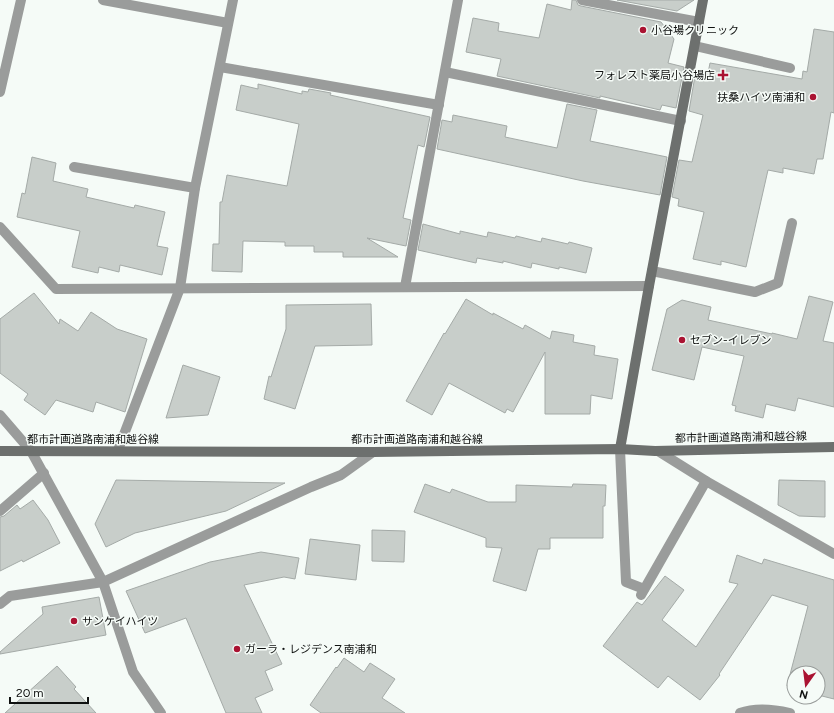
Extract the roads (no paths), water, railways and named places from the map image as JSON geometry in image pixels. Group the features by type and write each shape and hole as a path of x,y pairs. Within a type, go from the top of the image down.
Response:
{"street":[{"path":"0,92 21,0"},
{"path":"103,0 228,23"},
{"path":"118,450 180,288 195,188 233,0"},
{"path":"405,287 458,0"},
{"path":"582,0 699,22"},
{"path":"703,0 620,449 626,582 642,592 706,481"},
{"path":"695,46 790,68"},
{"path":"220,67 439,105"},
{"path":"445,72 681,121"},
{"path":"74,167 195,188"},
{"path":"652,271 755,292 778,283 792,223"},
{"path":"0,227 56,289 650,286"},
{"path":"0,415 31,451 44,473 103,582 133,672 162,713"},
{"name":"都市計画道路南浦和越谷線","path":"0,451 118,450 373,452 620,449 658,451 834,447"},
{"path":"658,451 706,481 834,554"},
{"path":"0,604 10,596 103,582 311,487 341,475 373,452"},
{"path":"0,511 44,473"},
{"path":"740,713 750,709 777,710 790,713"}],"place":[{"name":"小谷場クリニック","path":"643,30"},
{"name":"フォレスト薬局小谷場店","path":"723,75"},
{"name":"扶桑ハイツ南浦和","path":"813,97"},
{"name":"セブン-イレブン","path":"682,340"},
{"name":"サンケイハイツ","path":"74,621"},
{"name":"ガーラ・レジデンス南浦和","path":"237,649"}]}
